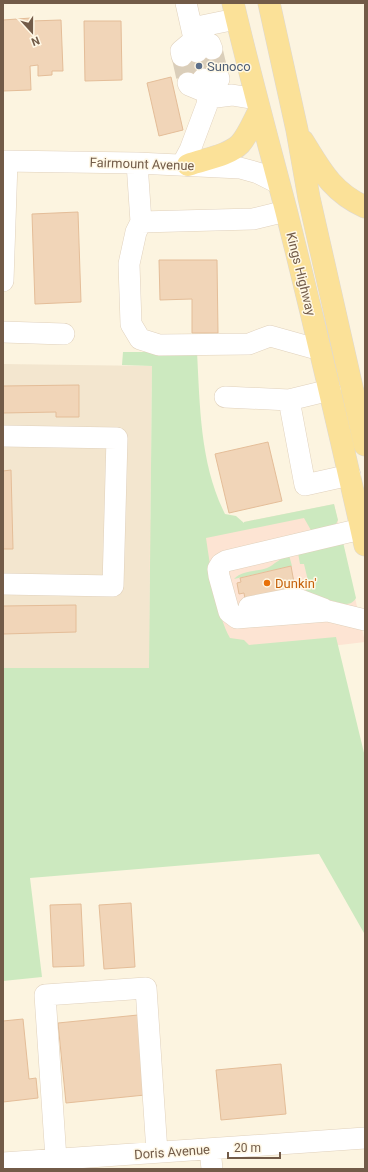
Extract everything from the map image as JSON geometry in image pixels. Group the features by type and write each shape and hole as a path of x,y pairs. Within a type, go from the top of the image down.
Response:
{"main road":[{"name":"Kings Highway","path":"269,3 296,130 308,198 365,445"},
{"name":"Kings Highway","path":"234,11 330,390 363,537"},
{"path":"185,165 224,154 235,147 249,130 257,105"},
{"path":"296,130 326,178 340,193 365,207"}],"street":[{"path":"186,3 195,45 234,11"},
{"path":"185,165 208,102 205,86 257,105"},
{"path":"3,281 5,162"},
{"name":"Fairmount Avenue","path":"5,162 185,165 240,168 258,173 278,183"},
{"path":"136,164 141,222 136,232 129,264 131,324 140,339 159,345 249,344 270,336 320,350"},
{"path":"141,222 253,219 286,212"},
{"path":"3,332 64,334"},
{"path":"225,397 289,400 330,390"},
{"path":"289,400 306,485 350,475"},
{"path":"3,436 117,438 113,586 3,584"},
{"path":"363,537 284,547 226,560 218,569 229,612 237,618 328,610 365,620"},
{"path":"56,1159 45,995 91,991 146,988 157,1152"},
{"name":"Doris Avenue","path":"3,1163 56,1159 95,1163 157,1152 211,1159 365,1138"}],"shaded area":[{"path":"3,364 152,366 149,668 3,684"},
{"path":"334,504 365,642 149,668 150,520 244,523"}],"green space":[{"path":"123,352 197,352 201,414 206,455 210,475 225,514 236,516 244,523 334,504 338,520 335,526 312,532 304,518 206,538 221,617 230,638 244,640 249,645 336,637 365,757 364,933 319,854 30,878 42,977 3,981 3,668 149,668 152,366 122,365"},
{"path":"343,542 356,598 355,600 351,603 344,604 307,594 305,586 309,585 304,564 300,564 298,553"},
{"path":"289,555 292,566 234,579 241,574 267,568"}],"building":[{"path":"31,18 31,21 61,20 63,71 52,71 52,75 38,76 38,65 30,66 31,90 3,91 3,20"},
{"path":"84,21 121,21 122,80 85,81"},
{"path":"171,77 183,130 159,136 147,83"},
{"path":"78,212 81,302 35,304 32,214"},
{"path":"159,260 217,260 218,333 192,333 192,299 160,300"},
{"path":"79,385 79,417 56,417 56,412 3,413 3,386"},
{"path":"268,442 282,501 229,513 215,454"},
{"path":"11,470 13,549 3,549 3,471"},
{"name":"Dunkin'","path":"291,566 295,588 245,599 244,593 239,594 237,583 241,582 240,578"},
{"path":"76,605 76,632 3,634 3,606"},
{"path":"131,903 135,967 104,969 99,905"},
{"path":"81,904 84,966 53,967 50,905"},
{"path":"138,1015 145,1095 66,1103 58,1023"},
{"path":"23,1019 29,1079 36,1078 38,1098 3,1102 3,1021"},
{"path":"281,1064 286,1114 221,1120 216,1070"}],"tunnel":[{"path":"212,49 218,75"},
{"path":"197,52 203,79"},
{"path":"182,56 188,83"}],"place":[{"name":"Sunoco","path":"199,66"},
{"name":"Dunkin'","path":"267,583"}]}
